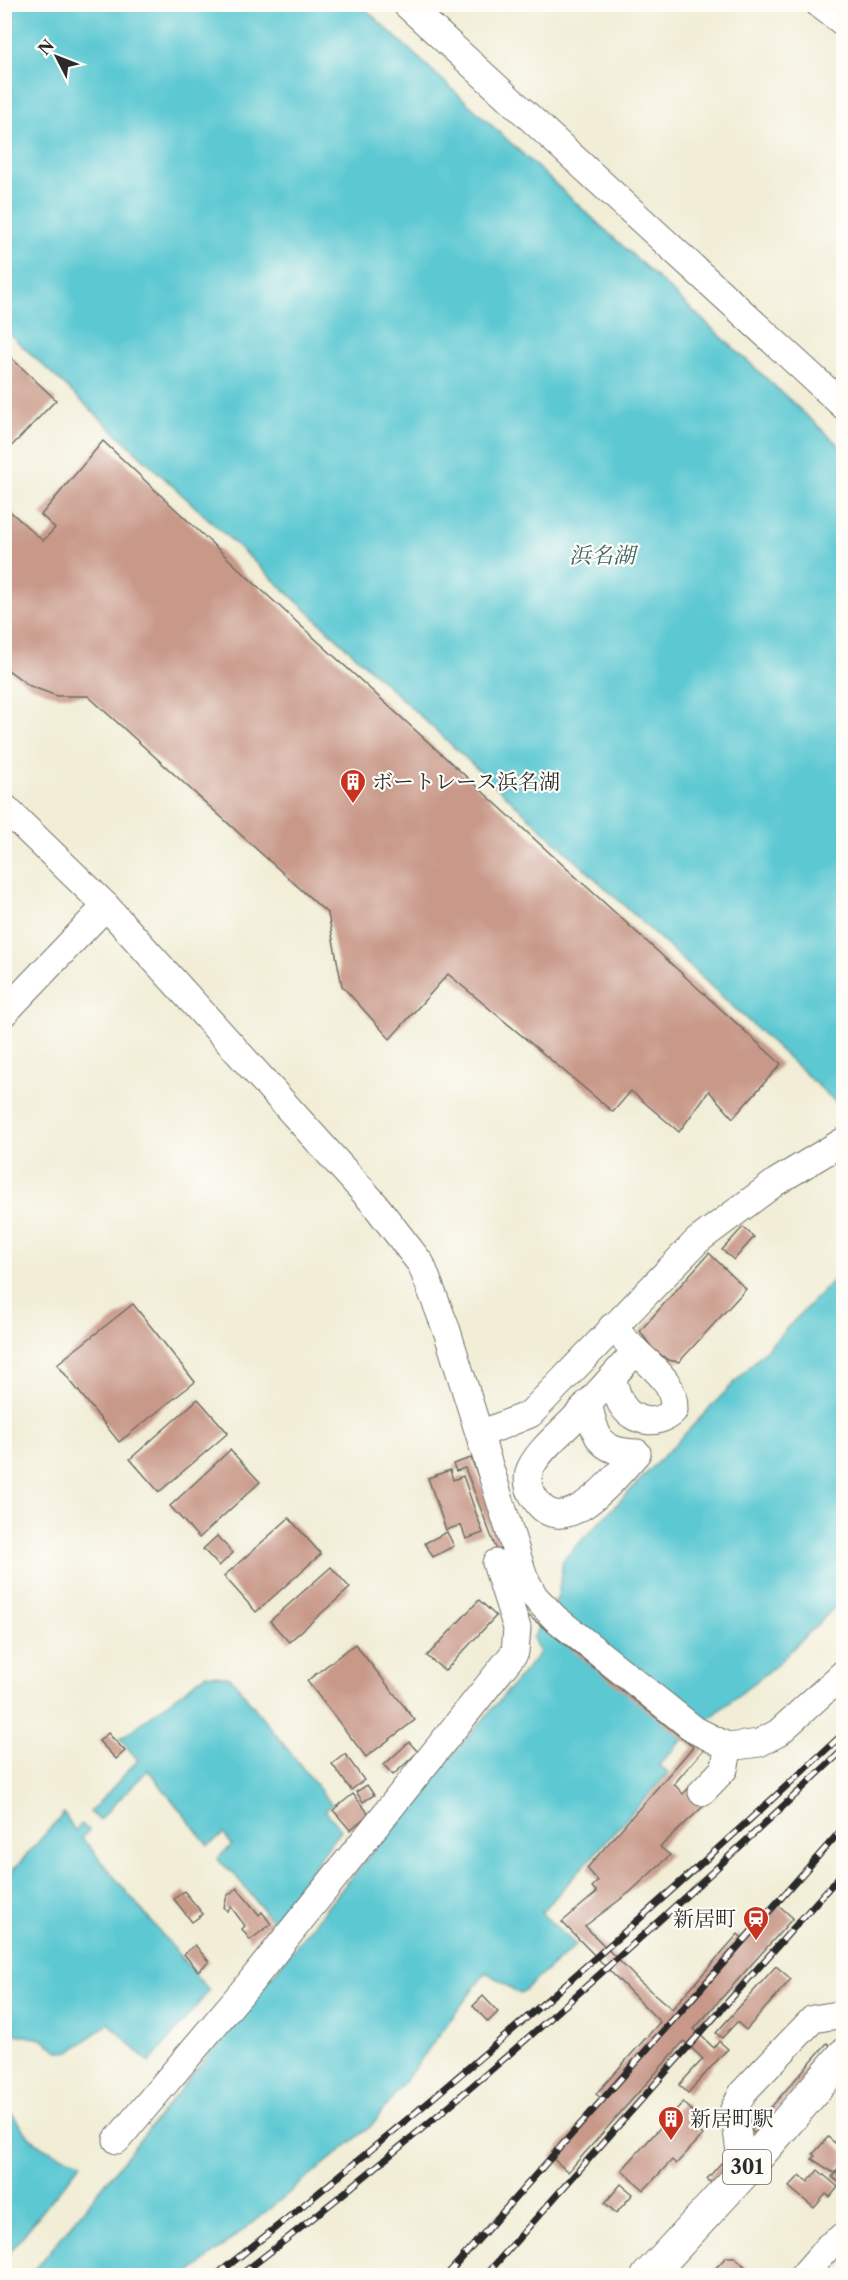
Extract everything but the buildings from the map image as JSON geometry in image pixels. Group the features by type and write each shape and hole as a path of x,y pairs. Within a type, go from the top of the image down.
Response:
{"highway":[{"name":"301","path":"648,2276 743,2173 843,2055"}],"street":[{"path":"406,4 843,406"},
{"path":"819,4 843,23"},
{"path":"4,807 106,906 373,1202 421,1264 447,1331 481,1434 524,1577 534,1596 555,1618 695,1730 729,1747 759,1743 778,1733 843,1673"},
{"path":"4,1013 106,906"},
{"path":"481,1434 530,1414 697,1241 776,1182 843,1141"},
{"path":"612,1328 636,1351 670,1384 675,1396 675,1410 593,1500 581,1508 559,1513 549,1512 540,1506 529,1488 531,1468 555,1437 636,1351"},
{"path":"612,1378 622,1406 635,1418 646,1421 667,1418"},
{"path":"588,1403 594,1430 603,1445 622,1453 637,1453"},
{"path":"117,2139 249,1984 515,1652 517,1628 496,1563"},
{"path":"702,1792 724,1769 729,1747"},
{"path":"743,2173 734,2109 743,2092 813,2019 843,2014"},
{"path":"803,2276 829,2246 843,2236"}],"water":[{"name":"浜名湖","path":"4,5 361,5 843,449 844,1104 841,1107 5,330"},
{"path":"843,1270 843,1599 775,1666 680,1742 659,1765 668,1773 541,1913 576,1945 520,1994 486,1972 371,2126 188,2275 30,2276 404,1812 540,1653 533,1638 558,1596 563,1560"},
{"path":"206,1674 230,1677 332,1805 325,1810 341,1830 291,1900 272,1921 235,1875 217,1859 232,1845 224,1834 208,1845 148,1770 99,1820 90,1812 138,1760 120,1739"},
{"path":"64,1813 75,1831 81,1824 89,1830 82,1838 209,1991 149,2063 109,2023 70,2052 59,2051 41,2039 5,2032 5,1879"},
{"path":"5,2115 13,2115 34,2141 50,2151 82,2162 5,2258"}],"railway":[{"path":"215,2276 377,2145 535,2010 691,1873 844,1733"},
{"path":"239,2276 396,2151 548,2020 844,1749"},
{"path":"446,2276 844,1827"},
{"path":"485,2276 844,1871"}],"place":[{"name":"ボートレース浜名湖","path":"353,805"},
{"name":"新居町","path":"756,1942"},
{"name":"新居町駅","path":"671,2142"}]}
